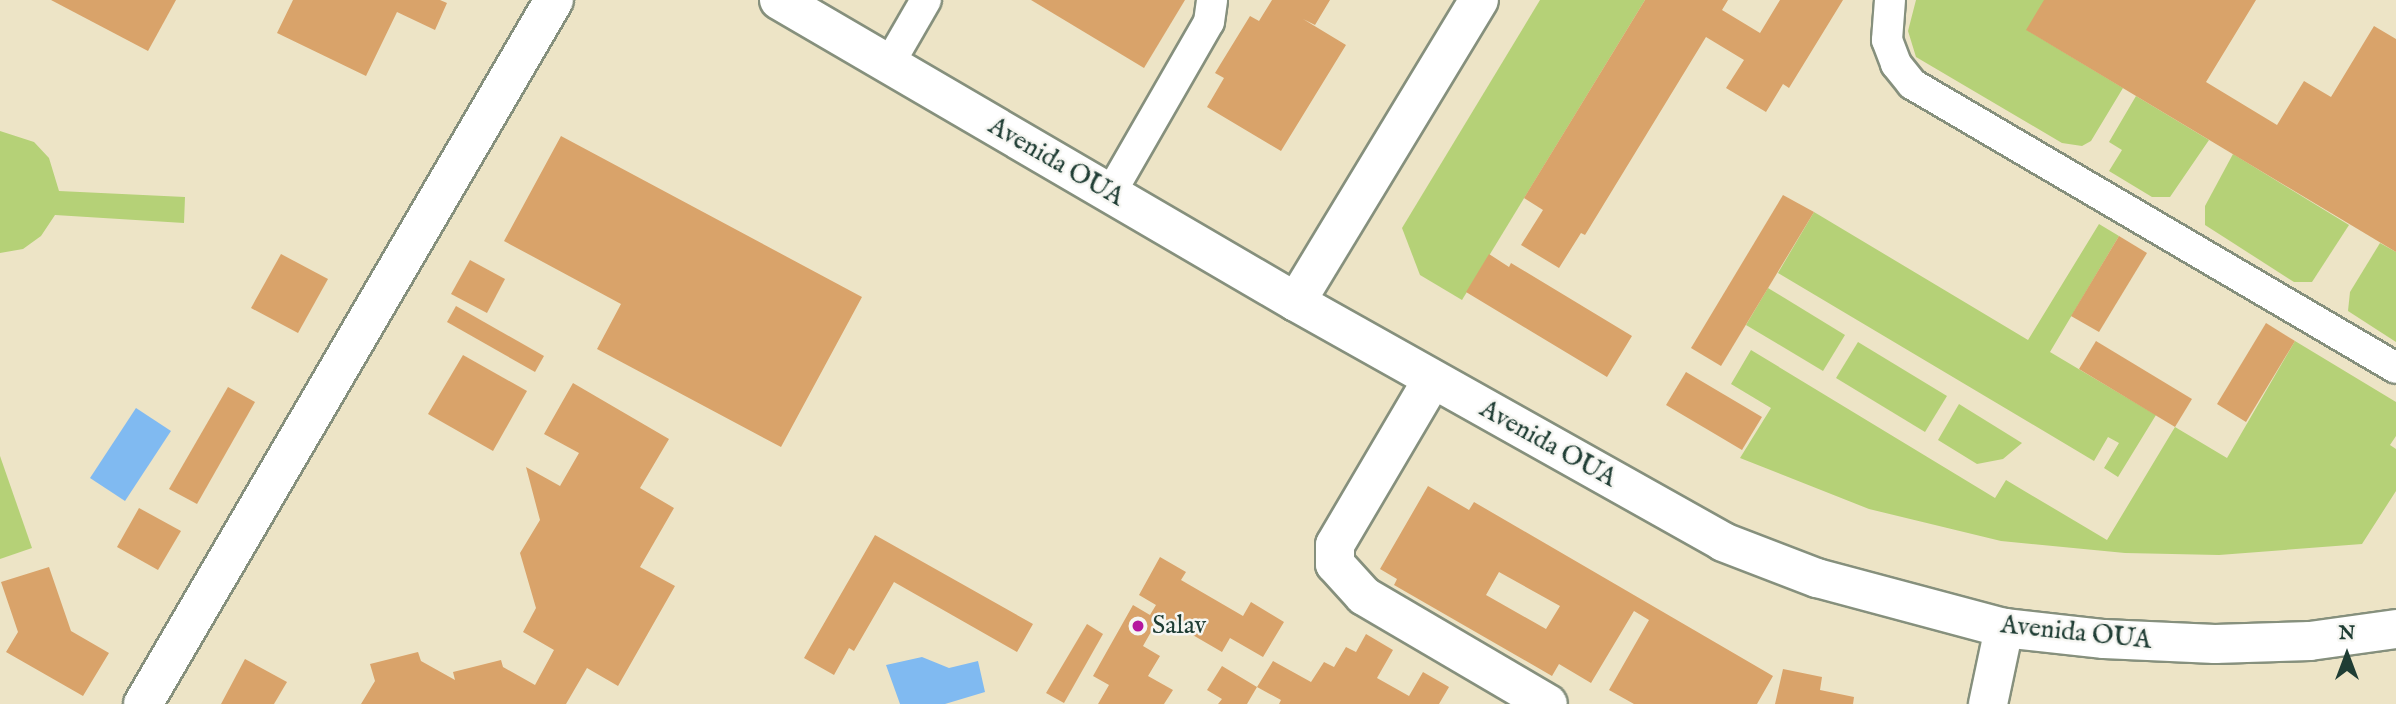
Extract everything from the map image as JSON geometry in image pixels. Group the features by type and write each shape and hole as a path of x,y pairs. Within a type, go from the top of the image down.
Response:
{"street":[{"path":"143,704 554,0"},
{"name":"Avenida OUA","path":"779,0 1296,302 1723,542 1817,578 2004,628 2104,639 2215,644 2310,641 2396,629"},
{"path":"1296,302 1479,0"},
{"path":"1432,380 1335,545 1335,564 1364,596 1548,704"},
{"path":"1988,704 2004,628"}],"lane":[{"path":"889,64 926,0"},
{"path":"1110,194 1192,55 1209,22 1212,0"},
{"path":"1890,0 1887,40 1896,64 1912,84 2396,368"}],"green space":[{"path":"1540,0 1645,0 1462,300 1420,275 1402,228"},
{"path":"1916,0 2045,0 2027,30 2123,88 2091,141 2082,146 2062,143 1916,57 1908,31"},
{"path":"2136,96 2209,140 2170,197 2152,197 2109,171 2122,150 2109,142"},
{"path":"0,131 34,142 49,158 59,191 185,197 184,223 55,215 41,236 23,249 0,253"},
{"path":"2233,154 2349,225 2312,282 2294,282 2205,225 2205,206"},
{"path":"1814,212 2028,340 2099,224 2119,236 2050,352 2156,415 2118,477 2104,468 2119,443 2108,437 2094,461 1778,273"},
{"path":"2380,243 2396,252 2396,342 2348,311 2350,292"},
{"path":"1768,288 1845,335 1823,371 1746,325"},
{"path":"2295,341 2396,402 2396,436 2390,445 2396,449 2396,491 2362,544 2219,555 2125,553 2001,541 1869,509 1740,458 1771,408 1731,384 1751,350 1995,498 2006,480 2107,540 2175,427 2227,458"},
{"path":"1858,342 1947,396 1925,432 1836,378"},
{"path":"1959,404 2022,443 2003,459 1977,464 1938,440"},
{"path":"0,456 32,548 0,559"}],"water":[{"path":"136,408 171,431 125,501 90,478"},
{"path":"922,657 949,668 978,661 985,692 945,704 900,704 886,665"}],"building":[{"path":"51,0 176,0 148,51"},
{"path":"293,0 440,0 447,3 435,30 397,12 366,76 277,33"},
{"path":"1031,0 1185,0 1144,68"},
{"path":"1272,0 1330,0 1315,25 1303,19 1346,45 1281,151 1207,107 1224,78 1215,73 1250,16 1259,21"},
{"path":"1645,0 1728,0 1722,10 1760,33 1780,0 1843,0 1789,88 1783,84 1766,112 1726,88 1744,60 1706,37 1585,235 1581,233 1559,268 1521,245 1543,210 1524,198"},
{"path":"2044,0 2256,0 2206,82 2277,125 2304,81 2331,97 2374,26 2396,39 2396,252 2026,30"},
{"path":"561,136 862,297 781,447 597,349 621,304 504,241"},
{"path":"1783,195 1814,212 1721,366 1691,348"},
{"path":"2119,236 2147,253 2099,332 2071,316"},
{"path":"281,254 328,279 298,333 251,308"},
{"path":"1489,254 1509,267 1511,263 1632,336 1607,377 1466,292"},
{"path":"470,260 505,279 487,313 451,294"},
{"path":"456,306 544,356 535,372 447,322"},
{"path":"2266,323 2295,341 2246,422 2217,404"},
{"path":"2096,341 2192,399 2175,427 2079,369"},
{"path":"463,355 527,391 493,451 428,414"},
{"path":"1686,372 1762,417 1742,450 1666,405"},
{"path":"573,383 669,439 640,488 674,508 640,567 675,586 618,686 587,668 566,704 361,704 375,681 370,664 418,652 421,661 455,680 453,672 501,660 503,667 535,685 554,650 523,632 536,608 520,553 540,520 526,467 560,486 579,453 544,434"},
{"path":"228,387 255,402 197,504 169,489"},
{"path":"1428,486 1469,510 1474,502 1773,676 1757,704 1634,704 1609,690 1649,620 1634,611 1591,683 1559,664 1552,676 1394,585 1397,579 1380,569","holes":["1499,572 1560,606 1546,629 1486,595"]},
{"path":"139,508 181,531 158,570 117,547"},
{"path":"875,535 1033,624 1017,652 894,582 854,651 849,648 834,675 804,658"},
{"path":"1160,557 1186,572 1181,580 1243,616 1251,602 1284,622 1263,657 1230,638 1222,652 1160,616 1143,646 1160,656 1148,676 1173,690 1164,704 1098,704 1109,685 1093,676 1133,605 1150,615 1156,605 1139,595"},
{"path":"49,567 71,631 109,653 83,696 6,652 18,632 1,582"},
{"path":"1087,624 1103,634 1064,703 1046,693"},
{"path":"1366,634 1393,650 1377,678 1409,696 1423,672 1449,687 1439,704 1279,704 1281,700 1257,687 1273,661 1311,682 1324,662 1334,667 1346,647 1356,652"},
{"path":"245,659 287,682 274,704 221,704"},
{"path":"1222,666 1257,687 1247,704 1218,704 1222,699 1207,690"},
{"path":"1783,669 1822,677 1820,690 1854,697 1853,704 1775,704"}],"place":[{"name":"Salav","path":"1138,626"}]}
